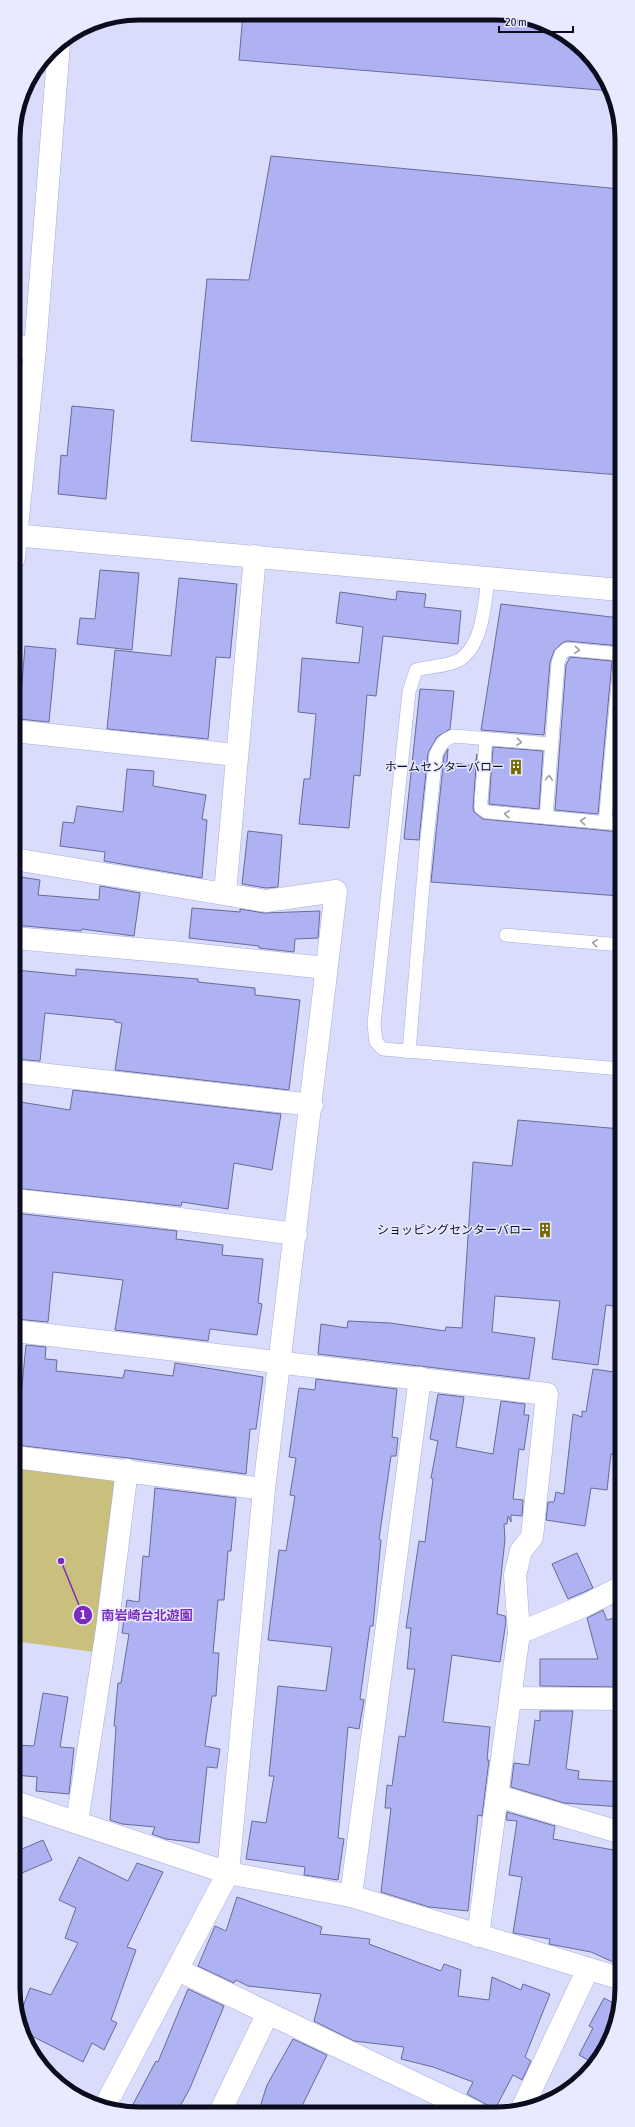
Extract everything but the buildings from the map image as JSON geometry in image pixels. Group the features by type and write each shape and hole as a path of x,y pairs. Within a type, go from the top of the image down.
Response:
{"street":[{"path":"20,488 35,348 58,52"},
{"path":"20,347 35,348"},
{"path":"20,535 615,590"},
{"path":"225,893 236,755 255,556"},
{"path":"20,732 236,755"},
{"path":"20,860 266,901 336,891 281,1363 264,1489 228,1873 107,2103"},
{"path":"20,939 326,968"},
{"path":"20,1072 312,1105"},
{"path":"20,1201 134,1213 296,1234"},
{"path":"20,1331 547,1394 532,1536 521,1551 515,1575 519,1633 478,1936"},
{"path":"351,1896 420,1378"},
{"path":"20,1458 127,1470 264,1489"},
{"path":"77,1822 107,1629 127,1470"},
{"path":"519,1633 584,1606 615,1590"},
{"path":"510,1698 615,1699"},
{"path":"498,1796 615,1831"},
{"path":"20,1804 228,1873 351,1896 615,1977"},
{"path":"525,2104 588,1969"},
{"path":"178,1970 465,2107"},
{"path":"222,2107 268,2013"}],"lane":[{"path":"488,578 483,614 476,641 460,659 443,665 416,670 409,692 374,1024 376,1042 383,1049 409,1052 615,1069"},
{"path":"546,817 558,663 561,654 567,649 615,654"},
{"path":"605,823 615,716"},
{"path":"409,1052 426,848 436,754 441,743 447,738 454,736 551,744"},
{"path":"486,739 481,808 487,812 615,824"},
{"path":"506,935 615,945"}],"shaded area":[{"path":"20,1469 119,1480 94,1652 20,1642"}],"place":[{"name":"ホームセンターバロー","path":"516,767"},
{"name":"ショッピングセンターバロー","path":"545,1230"},
{"name":"南岩崎台北遊園","path":"61,1561"}]}
